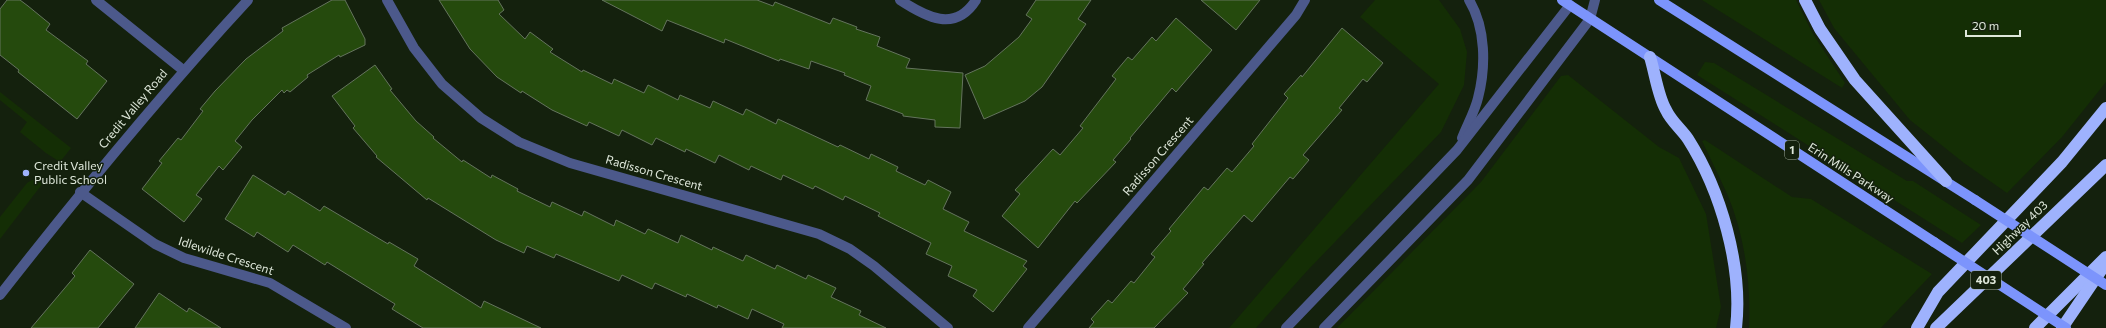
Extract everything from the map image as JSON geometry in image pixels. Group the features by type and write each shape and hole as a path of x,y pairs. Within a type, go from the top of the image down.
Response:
{"highway":[{"path":"1805,0 1820,29 1855,80 1946,181"},
{"path":"1650,58 1665,110 1688,139 1716,193 1732,248 1738,313 1736,328"},
{"path":"1918,328 1938,292 2062,162 2106,108"},
{"name":"Highway 403","path":"1936,328 2106,165"},
{"path":"2035,328 2106,257"},
{"path":"2062,328 2106,263"}],"main road":[{"path":"1659,0 1946,181 2106,285"},
{"name":"Erin Mills Parkway","path":"1569,2 1590,19 2066,328"}],"street":[{"path":"96,0 183,70"},
{"name":"Credit Valley Road","path":"0,295 80,192 183,70 248,0"},
{"name":"Radisson Crescent","path":"387,0 414,48 442,84 481,118 519,142 570,163 820,234 850,249 874,266 948,328"},
{"path":"900,0 932,18 946,20 959,17 972,8 976,0"},
{"name":"Radisson Crescent","path":"1028,328 1296,16 1305,0"},
{"path":"1457,150 1478,98 1484,52 1480,28 1468,0"},
{"path":"1324,328 1468,180 1590,19 1595,0"},
{"path":"1286,328 1457,150 1569,2"},
{"name":"Idlewilde Crescent","path":"80,192 155,244 184,258 270,283 346,328"}],"green space":[{"path":"1375,0 1439,0 1460,29 1467,52 1464,85 1441,132 1307,271 1256,328 1229,328 1439,84 1360,17"},
{"path":"1702,0 1796,0 1813,34 1845,83 1842,88"},
{"path":"1819,0 2106,0 2106,82 2062,137 2007,193 1964,163 1910,120 1834,28"},
{"path":"1705,62 1714,63 1907,181 1913,181 1981,225 1962,243 1697,75"},
{"path":"1568,75 1659,147 1679,158 1706,214 1721,307 1716,328 1337,328 1481,182 1561,76"},
{"path":"0,92 71,148 60,162 20,132 27,122 0,100"},
{"path":"1705,140 1792,197 1811,199 1932,274 1881,328 1749,328 1748,278 1743,244 1728,196 1702,141"},
{"path":"32,180 37,180 43,183 0,239 0,217 27,183"}],"building":[{"path":"7,0 20,0 28,6 50,24 46,30 88,61 86,64 107,81 77,119 18,72 19,70 0,55 0,9"},
{"path":"332,0 345,0 365,39 365,45 340,57 339,55 307,75 308,77 290,92 287,90 284,93 282,90 252,120 235,141 242,147 223,170 219,166 196,195 202,199 184,222 142,189 162,163 159,161 178,138 181,140 203,111 200,109 246,59 283,31 282,28"},
{"path":"439,0 498,0 504,10 499,14 525,39 530,32 553,49 550,52 582,72 583,70 612,84 614,79 644,93 648,85 678,100 680,95 710,108 713,101 743,115 746,109 776,124 778,119 838,147 840,145 869,159 871,154 898,167 896,171 925,185 928,180 951,192 943,209 969,222 964,231 1027,261 1023,266 1027,269 993,312 973,296 977,290 948,276 952,266 926,254 931,243 878,216 880,213 845,196 843,200 815,186 813,189 783,175 781,180 751,166 749,170 719,155 715,163 686,149 685,152 656,138 652,145 622,130 619,136 589,122 587,126 552,110 522,91 521,93 497,77 470,49"},
{"path":"602,0 757,0 773,6 775,2 830,24 833,18 857,27 856,29 880,37 877,46 910,59 906,68 963,73 960,128 935,127 935,120 903,116 903,114 866,100 871,86 844,75 845,73 811,61 809,69 780,59 779,61 725,39 724,43 667,20 662,31"},
{"path":"1036,0 1091,0 1078,19 1086,24 1042,87 1025,101 984,119 965,75 985,66 1019,37 1032,19 1026,15"},
{"path":"1201,0 1260,0 1236,30"},
{"path":"1176,18 1212,50 1176,92 1172,88 1113,160 1116,162 1077,203 1075,201 1038,248 1002,216 1020,194 1015,190 1053,149 1060,155 1083,128 1080,126 1116,79 1112,76 1128,57 1132,60 1152,37 1156,41"},
{"path":"1342,28 1383,63 1367,82 1363,79 1339,108 1342,110 1303,155 1309,160 1293,179 1290,177 1252,222 1244,215 1202,263 1204,264 1183,289 1188,293 1154,328 1089,328 1094,322 1091,319 1108,300 1112,303 1131,281 1134,283 1155,257 1151,254 1171,231 1169,229 1204,187 1208,190 1227,168 1232,172 1254,146 1252,144 1288,98 1284,94 1301,75 1302,77"},
{"path":"375,65 392,89 390,90 416,121 434,137 433,138 462,162 463,160 491,178 492,175 518,189 517,191 550,207 552,202 582,216 584,211 614,226 616,220 645,234 648,229 678,243 681,235 712,250 713,247 743,261 746,255 775,269 777,265 806,279 808,275 836,288 831,297 861,311 859,315 886,328 782,328 784,324 752,309 748,319 718,305 717,308 687,294 686,297 655,283 652,289 622,275 619,281 556,254 554,258 527,246 524,253 496,240 428,198 427,200 376,157 377,156 353,128 355,126 332,96"},
{"path":"253,175 285,195 288,191 320,211 324,206 388,244 389,242 418,259 414,266 481,308 484,301 541,328 423,328 392,309 395,304 327,262 325,265 293,245 288,252 257,232 254,237 225,219"},
{"path":"90,250 134,284 98,328 31,328 75,276 72,273"},
{"path":"159,293 187,312 189,308 221,328 135,328"}],"place":[{"name":"Credit Valley Public School","path":"26,173"}]}
